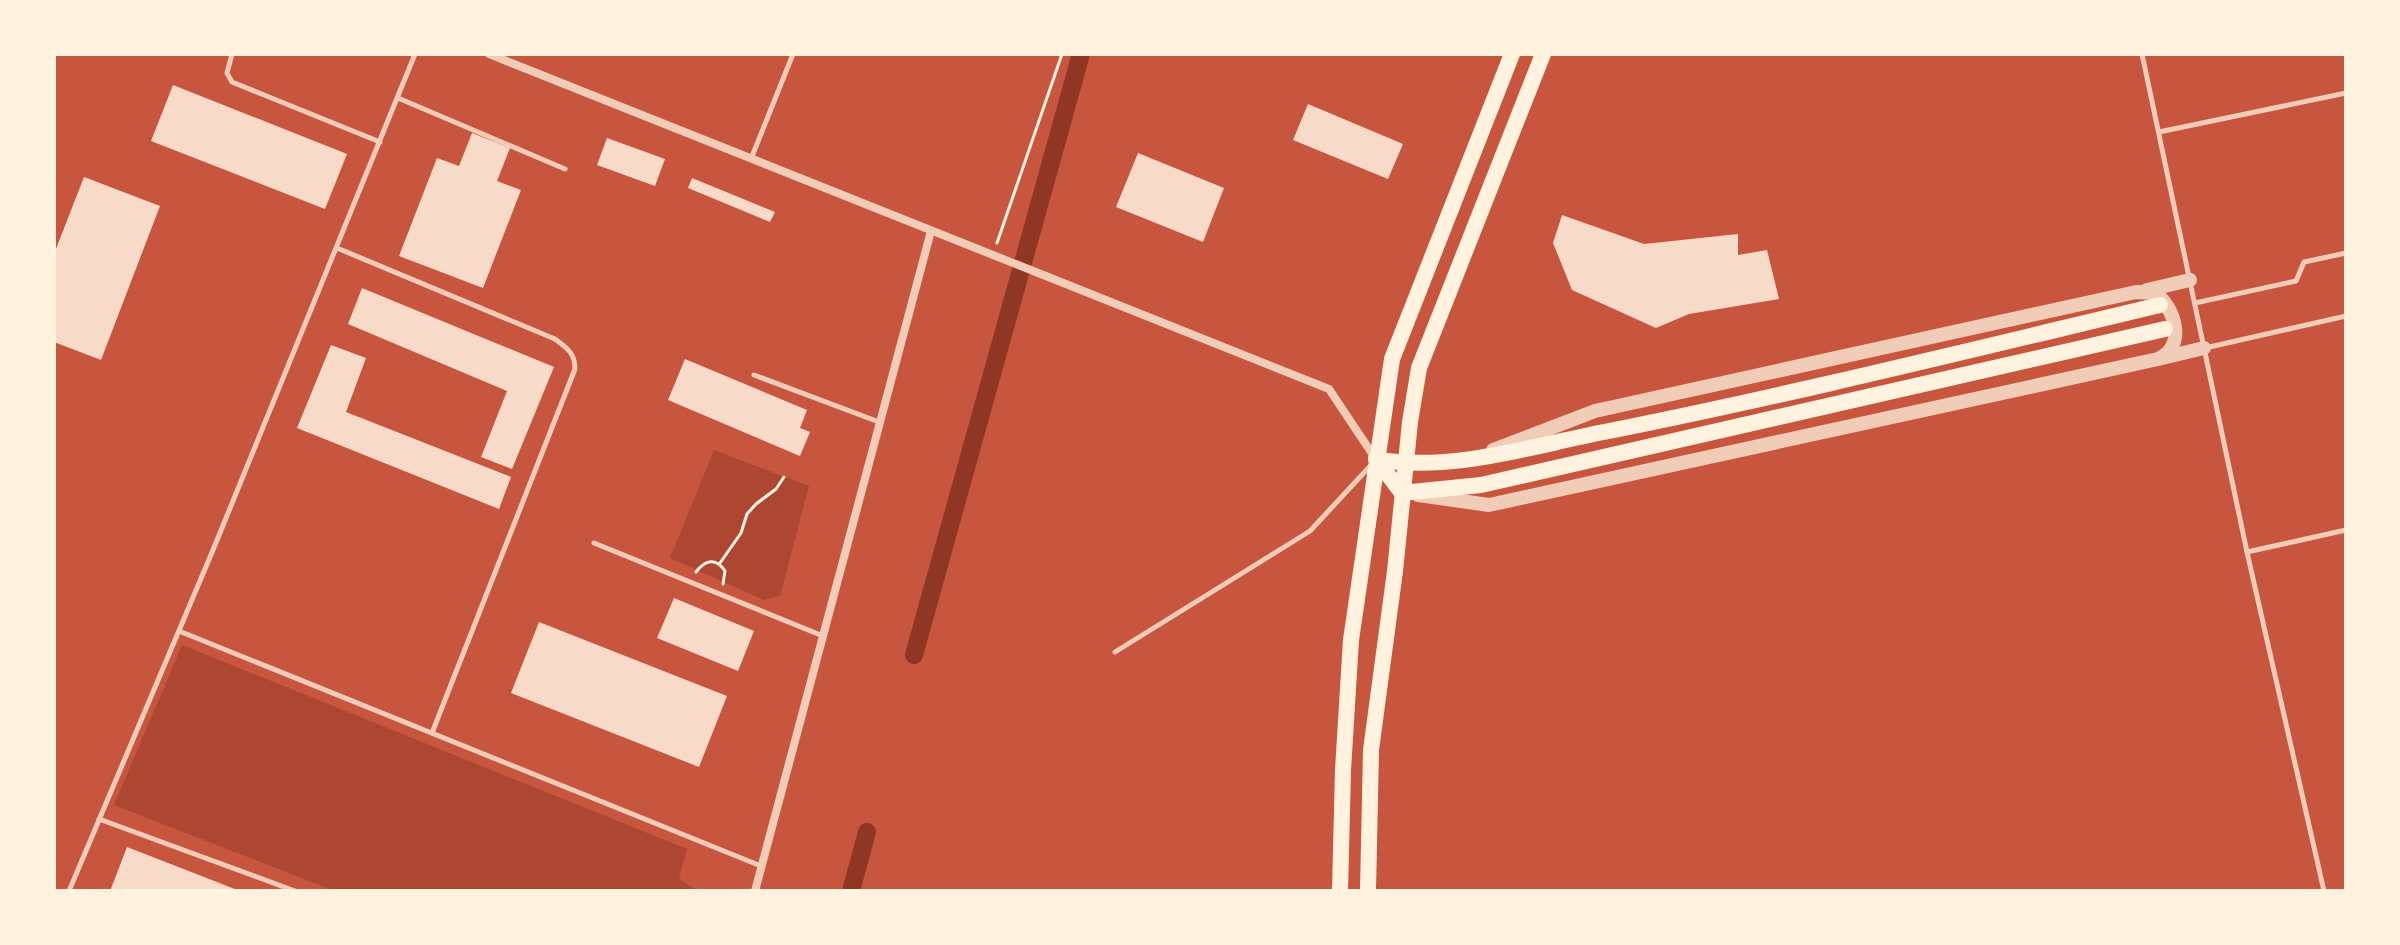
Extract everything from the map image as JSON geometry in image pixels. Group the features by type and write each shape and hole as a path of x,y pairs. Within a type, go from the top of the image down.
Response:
{"main road":[{"path":"1340,891 1351,640 1392,359 1512,54"},
{"path":"1368,891 1371,750 1419,368 1543,54"},
{"path":"1376,459 1405,464 1475,458 1729,407 2160,305"},
{"path":"1402,493 1481,485 2165,329"},
{"path":"1376,459 1402,493"}],"street":[{"path":"489,54 1329,389 1376,459"},
{"path":"755,891 931,231"},
{"path":"1475,458 1595,411 2190,280"},
{"path":"2136,292 2156,293 2171,308 2174,320 2172,348 2158,359"},
{"path":"1402,493 1489,505 2204,348"}],"lane":[{"path":"232,54 227,73 232,82 380,142"},
{"path":"69,891 415,54"},
{"path":"751,160 793,54"},
{"path":"2142,54 2247,552 2324,891"},
{"path":"2159,132 2346,93"},
{"path":"398,98 565,169"},
{"path":"337,248 555,339 575,358 575,369 432,733"},
{"path":"2195,303 2296,281 2304,262 2346,253"},
{"path":"2204,348 2346,316"},
{"path":"754,375 879,422"},
{"path":"1115,652 1310,531 1376,459"},
{"path":"2247,552 2346,530"},
{"path":"594,543 823,636"},
{"path":"179,631 761,866"},
{"path":"99,819 295,891"}],"path":[{"path":"994,256 1062,54"},
{"path":"720,563 741,533 747,514 776,489 784,477"},
{"path":"690,582 703,563 720,563 725,571 720,595"}],"shaded area":[{"path":"714,450 809,486 780,596 764,600 670,558"},
{"path":"182,645 687,849 679,879 698,891 335,891 114,805"}],"building":[{"path":"173,85 347,154 325,209 151,141"},
{"path":"1308,104 1403,144 1388,179 1293,140"},
{"path":"472,133 510,148 497,181 521,190 483,288 399,256 437,158 459,166"},
{"path":"607,138 665,159 655,186 597,165"},
{"path":"1138,153 1224,188 1203,242 1116,207"},
{"path":"84,177 160,206 101,360 54,342 54,254"},
{"path":"692,178 775,212 770,222 688,188"},
{"path":"1562,215 1644,244 1738,234 1738,255 1767,250 1779,299 1689,314 1656,328 1572,290 1553,243"},
{"path":"362,288 554,367 512,469 481,457 507,391 348,324"},
{"path":"331,345 366,358 346,412 511,477 499,509 297,428"},
{"path":"685,359 807,410 800,428 810,432 800,456 668,400"},
{"path":"674,598 754,631 738,671 657,638"},
{"path":"539,622 727,696 699,767 511,693"},
{"path":"127,847 240,891 110,891"}],"waterway":[{"path":"914,655 1081,54"},
{"path":"851,891 867,832"}]}
